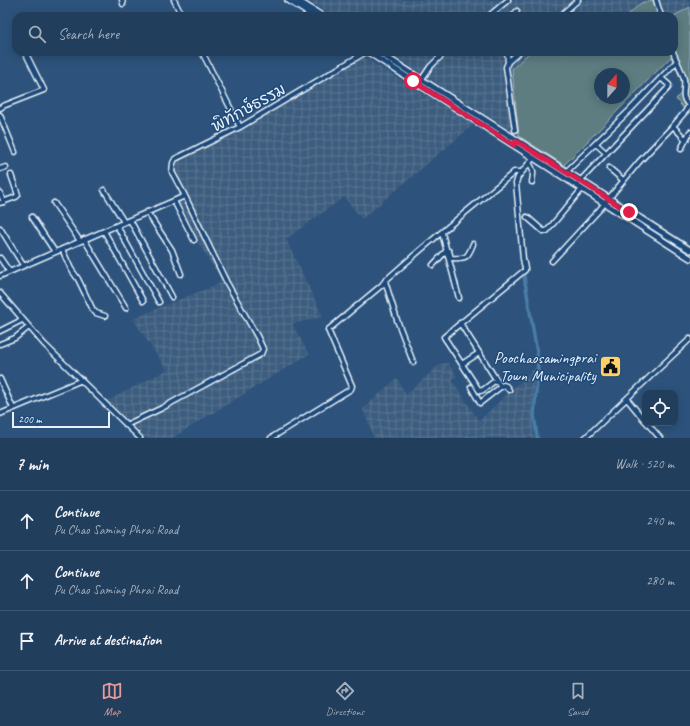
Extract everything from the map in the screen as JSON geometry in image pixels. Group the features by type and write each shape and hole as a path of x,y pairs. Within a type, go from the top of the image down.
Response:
{"main road":[{"path":"288,0 307,12"},
{"path":"297,0 316,12"},
{"path":"374,56 420,82"},
{"path":"384,56 420,82 515,143 566,172 690,250"},
{"path":"515,143 533,158 690,257"}],"street":[{"path":"174,0 180,12"},
{"path":"494,12 508,0"},
{"path":"564,12 578,0"},
{"path":"656,0 660,12"},
{"path":"0,108 44,90 27,56"},
{"path":"204,56 240,128"},
{"name":"พิทักษ์ธรรม","path":"126,425 162,408 261,354 263,349 227,282 172,172 173,163 176,159 240,128 360,56"},
{"path":"420,82 430,67 441,56"},
{"path":"507,56 508,62 506,67 515,131 515,143"},
{"path":"508,62 515,56"},
{"path":"552,261 685,112 688,106 684,97 684,79 674,56"},
{"path":"566,172 631,110 676,62"},
{"path":"580,181 668,88 668,85 661,78"},
{"path":"0,115 15,152"},
{"path":"673,126 686,140"},
{"path":"681,149 690,132"},
{"path":"596,144 606,153"},
{"path":"496,380 479,390 444,337 525,268 516,183 518,177 533,158"},
{"path":"529,163 533,168 532,182"},
{"path":"0,169 6,167"},
{"path":"609,168 623,180"},
{"path":"272,438 351,389 352,384 328,330 382,285 415,254 514,172 522,172"},
{"path":"0,193 2,202 18,195 11,175"},
{"path":"527,216 543,231 547,231 582,189"},
{"path":"104,190 124,222"},
{"path":"0,276 185,196"},
{"path":"174,201 194,240"},
{"path":"54,203 82,240 126,308"},
{"path":"147,212 172,250 181,274"},
{"path":"32,216 55,252"},
{"path":"130,220 172,297"},
{"path":"117,226 159,302"},
{"path":"0,228 23,266"},
{"path":"104,231 142,301"},
{"path":"442,233 459,298"},
{"path":"444,243 447,246 451,258 455,259 465,258 468,256 473,244"},
{"path":"62,249 93,310 96,313 105,316"},
{"path":"433,265 446,250"},
{"path":"0,258 9,271"},
{"path":"385,281 397,320 413,362"},
{"path":"0,293 44,344 140,438"},
{"path":"0,331 22,320"},
{"path":"460,323 501,387"},
{"path":"0,344 15,338 29,327"},
{"path":"585,438 690,339"},
{"path":"462,364 479,353"},
{"path":"0,379 12,408"},
{"path":"0,414 82,380"},
{"path":"471,387 481,403 504,385 509,390"},
{"path":"627,399 642,417"},
{"path":"650,426 660,438"}],"shaded area":[{"path":"307,0 653,0 641,3 631,12 326,12"},
{"path":"655,0 690,0 690,7 678,14 678,12 661,12"},
{"path":"363,56 474,124 362,219 344,197 286,239 323,317 292,324 309,354 172,438 145,438 107,401 167,370 133,319 223,282 173,203 190,196 174,172 176,164 179,159 239,132"},
{"path":"394,56 526,56 512,69 519,136"},
{"path":"448,363 457,376 452,380 479,421 537,366 532,409 534,438 374,438 363,409 397,378 406,395 440,364"}],"green space":[{"path":"655,0 661,12 631,12 641,3"},
{"path":"690,7 690,112 688,114 676,99 682,92 683,84 671,57 630,98 630,68 594,68 594,104 624,104 564,165 519,136 512,69 526,56 678,56 678,14"}],"waterway":[{"path":"523,270 537,353 538,370 534,414 537,438"}],"place":[{"name":"Poochaosamingprai Town Municipality","path":"611,366"}],"route":[{"path":"413,81 514,145 516,141 629,212"}]}
